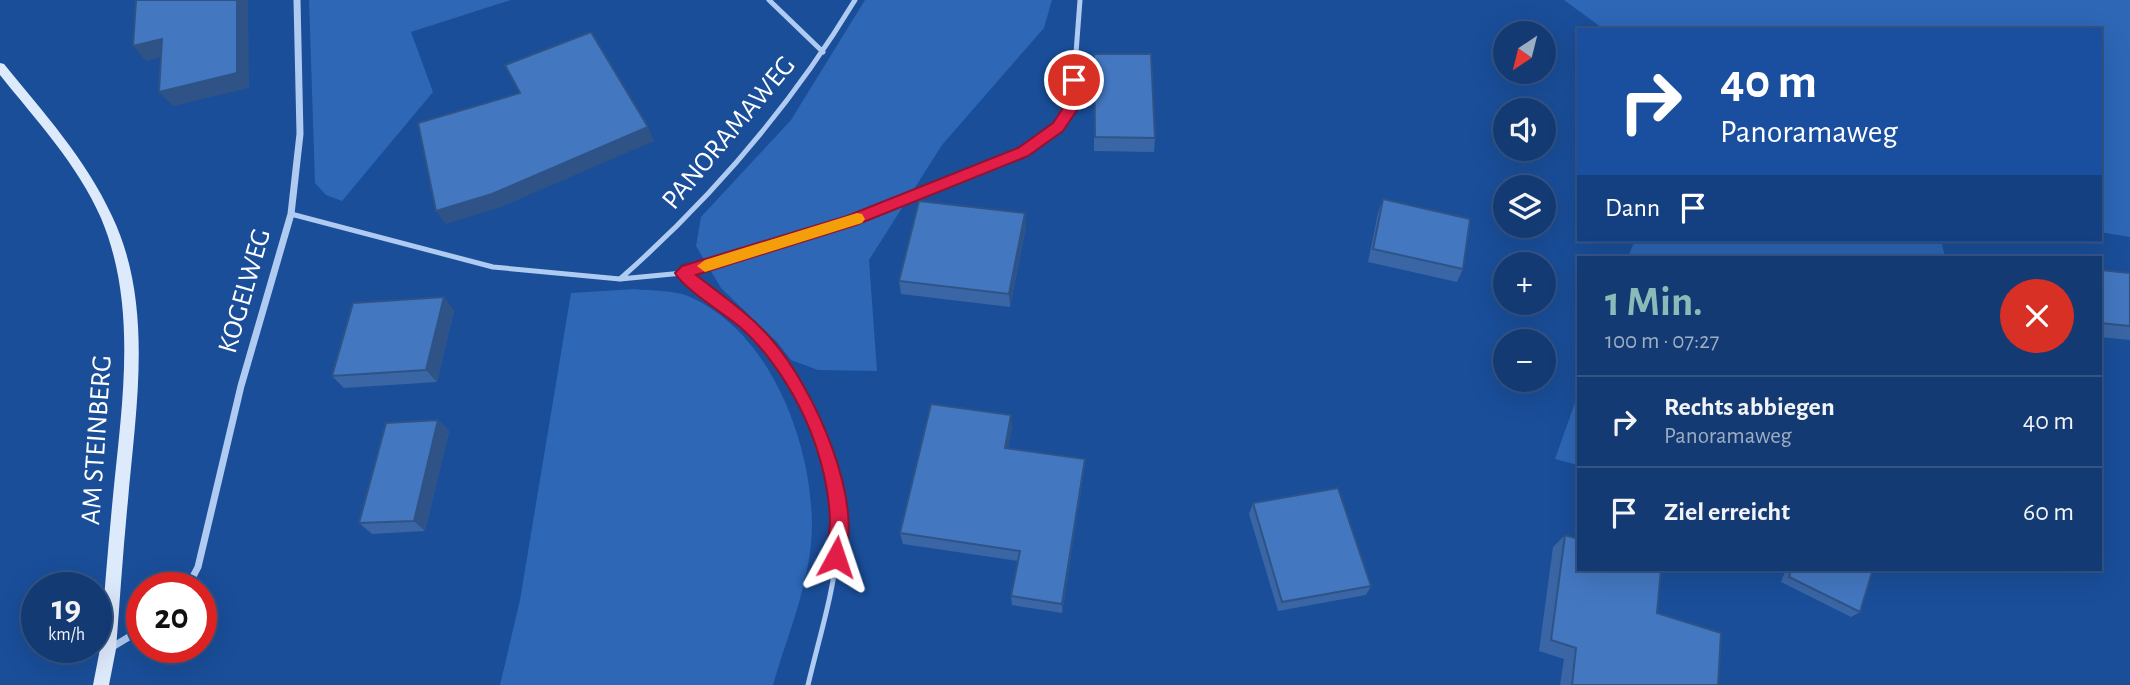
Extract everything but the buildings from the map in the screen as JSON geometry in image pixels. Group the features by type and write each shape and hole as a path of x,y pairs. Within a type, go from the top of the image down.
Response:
{"main road":[{"name":"AM STEINBERG","path":"0,67 87,182 107,218 122,261 132,385 112,605"},
{"name":"AM STEINBERG","path":"101,685 105,663"}],"street":[{"name":"KOGELWEG","path":"195,572 241,386 291,214 300,134 297,0"}],"lane":[{"path":"769,0 823,52"},
{"name":"PANORAMAWEG","path":"620,279 665,241 724,179 781,111 823,52 855,0"},
{"path":"291,214 493,267 620,279 682,273 851,221 1023,152 1058,127 1072,106 1080,0"},
{"path":"682,273 748,325 769,347 805,400 828,457 836,490 839,522 836,557 807,685"}],"shaded area":[{"path":"309,0 511,0 411,32 433,92 342,201 326,195 315,183"},
{"path":"865,0 1052,0 1044,28 942,145 869,260 877,371 818,370 791,360 777,342 721,288 696,246 701,217 791,120"},
{"path":"1564,0 2130,0 2130,237 2102,232 2102,28 1602,28"},
{"path":"1634,242 1941,242 1945,256 1628,256"},
{"path":"635,289 682,294 717,312 742,335 763,361 794,424 810,492 811,545 804,585 773,685 500,685 520,600 571,293"},
{"path":"1577,397 1577,465 1555,459"}],"slow traffic":[{"path":"705,266 857,219"}],"route":[{"path":"836,557 839,522 836,490 828,457 805,400 769,347 748,325 682,273 851,221 1023,152 1058,127 1072,106 1074,80"}]}
